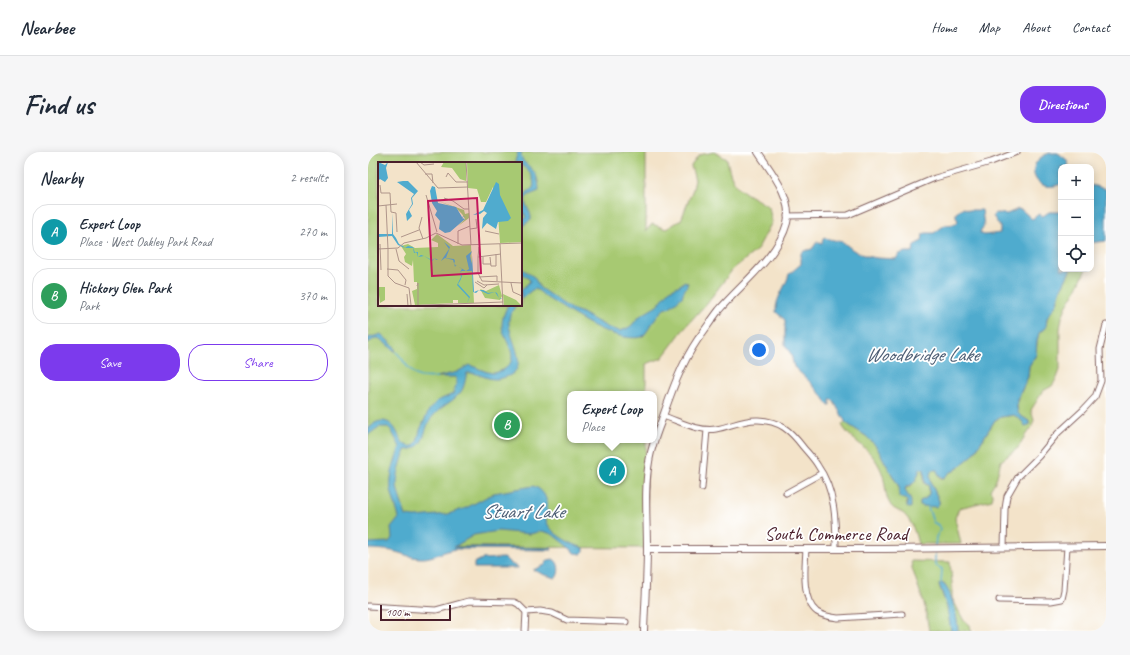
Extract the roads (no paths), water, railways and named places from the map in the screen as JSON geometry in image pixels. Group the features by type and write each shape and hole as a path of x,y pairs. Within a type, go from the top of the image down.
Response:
{"street":[{"path":"657,433 680,374 697,340 719,310 758,269 784,234 788,207 783,195 758,152"},
{"path":"787,216 848,215 935,178 991,162 1017,152"},
{"path":"1004,547 1005,509 1007,496 1018,477 1039,456 1058,433 1095,397 1101,381 1100,349 1106,325"},
{"path":"663,416 707,430 717,429 750,420 759,420 778,424 795,436 822,473 834,507 836,549"},
{"path":"702,488 707,430"},
{"path":"644,631 648,462 653,443"},
{"path":"786,493 822,473"},
{"name":"South Commerce Road","path":"647,549 836,549 1106,546"},
{"path":"999,600 1051,601 1062,599 1067,547"},
{"path":"806,549 806,592 811,606 817,612 827,617 838,618 902,614"},
{"path":"368,606 436,610 469,601 514,602 518,604 526,614 524,631"},
{"path":"526,614 540,611 552,613 567,620 626,622"}],"water":[{"path":"518,152 522,152 521,155 523,160 535,174 539,189 539,191 529,195 525,199 531,220 522,226 522,222 526,217 522,210 522,199 533,188 534,181 527,169 522,166 522,162 515,161"},
{"path":"1050,153 1058,153 1067,160 1068,164 1058,164 1058,185 1044,185 1038,182 1034,176 1036,163 1041,157"},
{"path":"1094,186 1106,189 1106,241 1094,243"},
{"name":"Woodbridge Lake","path":"961,209 982,210 984,226 980,233 984,235 1000,233 1000,227 993,216 995,213 1007,214 1018,209 1022,210 1032,219 1039,214 1043,216 1049,212 1058,212 1058,272 1070,272 1060,291 1057,303 1047,318 1046,327 1039,333 1036,355 1029,366 1028,377 1017,400 1018,413 1029,421 1029,425 1025,426 1022,421 1014,415 1001,417 995,420 973,455 954,471 950,472 944,478 939,476 937,470 932,470 930,477 939,501 939,504 936,507 920,505 920,501 925,499 929,494 929,486 925,483 924,469 920,469 916,480 906,487 905,490 911,501 911,508 909,508 907,507 907,500 899,497 899,487 876,446 866,436 846,423 833,400 830,400 830,405 828,405 824,398 808,380 794,367 791,354 785,345 785,320 776,312 776,307 789,274 801,264 801,253 812,249 817,242 822,243 823,239 825,238 843,242 853,250 866,256 896,259 899,254 913,252 914,245 922,241 923,234 934,233 945,225 956,224 958,221 956,213"},
{"path":"522,269 534,277 540,288 571,309 580,312 609,328 620,331 631,326 640,316 657,306 670,290 682,284 684,281 688,283 682,297 659,314 642,337 631,338 618,336 580,319 535,289 522,298 522,289 530,281 522,274"},
{"name":"Stuart Lake","path":"508,306 515,306 509,319 510,328 518,355 516,370 509,376 497,379 467,373 462,391 434,415 427,426 421,442 412,449 405,450 397,481 399,497 406,516 415,517 448,514 466,508 494,493 533,486 542,491 546,500 546,520 548,525 562,538 584,548 584,552 582,554 574,553 552,534 542,531 530,534 498,531 474,535 454,547 551,548 552,550 457,549 420,558 390,551 368,549 368,543 389,542 392,538 391,528 399,518 391,490 391,479 400,447 388,427 379,427 368,435 368,429 378,421 384,421 393,427 404,444 413,446 417,442 420,430 429,410 437,401 453,394 456,385 456,377 437,377 457,372 469,365 492,373 506,368 512,358 512,353 502,326"},
{"path":"381,334 394,346 396,352 380,339 376,338 368,343 368,338"},
{"path":"504,558 518,568 474,568 474,563 482,559"},
{"path":"553,559 559,568 556,578 533,570 545,565 548,560"},
{"path":"942,583 949,591 956,613 958,631 951,631 947,607 939,584"}],"waterway":[{"path":"396,352 414,374 425,378 437,377"},
{"path":"928,507 933,522 938,525 940,530 936,537 935,547"},
{"path":"935,551 935,565 942,569 941,583"}],"place":[{"name":"Hickory Glen Park","path":"507,425"},
{"name":"Expert Loop","path":"612,471"}]}
